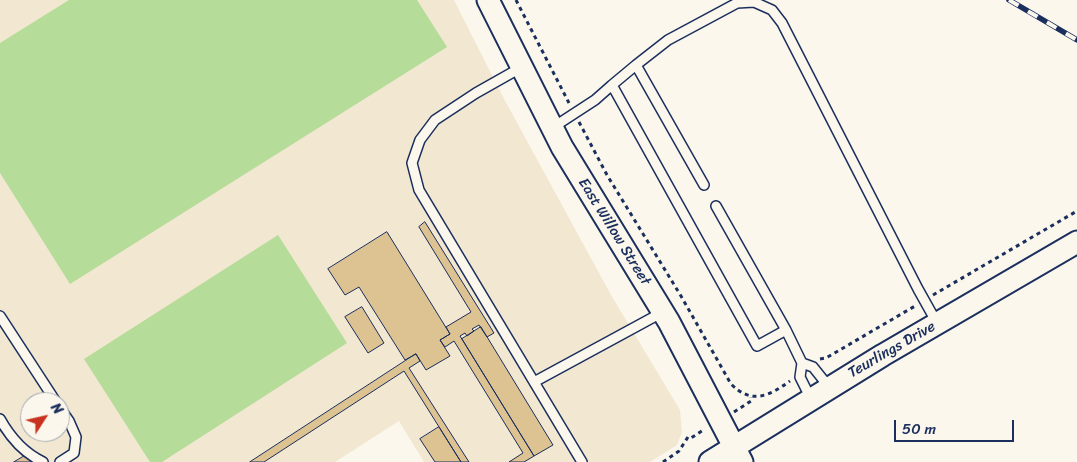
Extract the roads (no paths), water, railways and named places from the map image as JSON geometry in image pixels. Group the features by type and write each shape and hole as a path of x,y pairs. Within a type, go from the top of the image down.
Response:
{"street":[{"name":"East Willow Street","path":"488,0 552,128 611,228 664,312 738,454"},
{"name":"Teurlings Drive","path":"710,462 738,454 829,387 1077,242"}],"lane":[{"path":"552,128 595,100 636,64 668,40 737,3 754,2 772,10 782,23 937,324"},
{"path":"636,64 704,185"},
{"path":"522,67 476,93 435,120 420,140 412,163 419,190 582,462"},
{"path":"612,85 756,346 786,330"},
{"path":"716,206 786,330 802,363 800,377 811,399"},
{"path":"534,382 664,312"},
{"path":"0,316 49,392"},
{"path":"802,363 813,368 829,387"},
{"path":"0,419 8,434 33,457 43,462"},
{"path":"60,462 74,453 76,437 70,425"}],"railway":[{"path":"1009,0 1077,40"}]}
